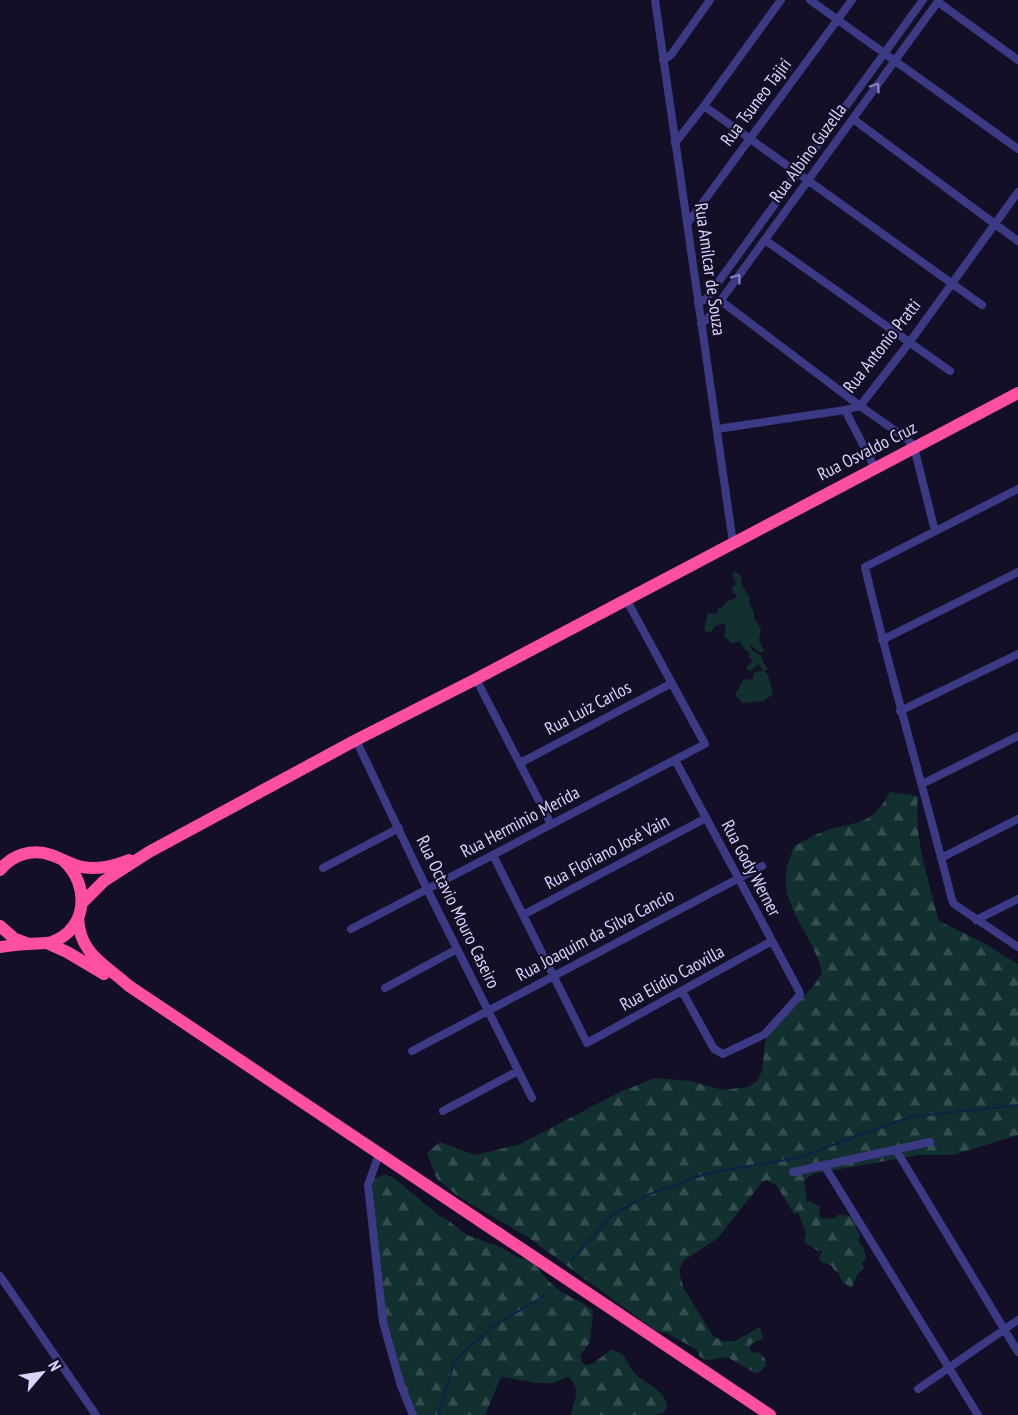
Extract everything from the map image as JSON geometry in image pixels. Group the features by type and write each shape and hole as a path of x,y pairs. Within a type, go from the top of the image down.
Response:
{"highway":[{"name":"Rua Osvaldo Cruz","path":"149,852 356,740 1018,393"},
{"path":"0,870 9,861 26,853 45,853 80,866 102,868 149,852"},
{"path":"82,903 104,881 149,852"},
{"path":"62,860 71,868 82,891 78,918 79,932 87,949 94,958 129,986 770,1415"},
{"path":"0,947 54,941 68,932 78,918"},
{"path":"0,926 15,939 27,944"},
{"path":"47,943 115,981 129,986"}],"street":[{"name":"Rua Amílcar de Souza","path":"655,0 733,543"},
{"path":"663,60 671,55 710,0"},
{"path":"675,143 781,0"},
{"path":"810,0 1018,149"},
{"name":"Rua Tsuneo Tajiri","path":"687,224 852,0"},
{"name":"Rua Albino Guzella","path":"698,303 706,299 923,0"},
{"path":"939,1 1018,60"},
{"name":"Rua Albino Guzella","path":"701,324 721,301 939,1"},
{"path":"704,106 982,305"},
{"path":"853,119 1018,241"},
{"name":"Rua Antonio Pratti","path":"717,429 860,406 909,343 1018,192"},
{"path":"765,240 950,371"},
{"path":"721,301 907,439 914,447 935,531"},
{"path":"845,410 875,468"},
{"path":"1018,489 865,567 900,711 922,784 952,900 976,920 1018,947"},
{"path":"882,640 1018,572"},
{"path":"627,599 672,683"},
{"path":"900,711 1018,654"},
{"path":"476,679 551,824"},
{"name":"Rua Herminio Merida","path":"351,929 705,744 672,683"},
{"name":"Rua Luiz Carlos","path":"520,763 672,683"},
{"path":"922,784 1018,736"},
{"name":"Rua Octavio Mouro Caseiro","path":"356,740 427,889 532,1098"},
{"name":"Rua Gody Werner","path":"675,760 800,991 798,998 765,1034 723,1054 714,1049 682,991"},
{"name":"Rua Floriano José Vain","path":"524,915 706,818"},
{"path":"941,858 1018,819"},
{"path":"323,868 399,828"},
{"path":"493,855 554,976"},
{"name":"Rua Joaquim da Silva Cancio","path":"412,1051 762,866"},
{"path":"976,920 1018,899"},
{"name":"Rua Elidio Caovilla","path":"554,976 587,1043 772,941"},
{"path":"385,988 457,949"},
{"path":"443,1111 518,1071"},
{"path":"793,1172 930,1142"},
{"path":"896,1150 1018,1352"},
{"path":"379,1154 368,1185 383,1322 401,1386 413,1415"},
{"path":"824,1165 978,1415"},
{"path":"0,1276 96,1415"},
{"path":"918,1389 1018,1320"}],"green space":[{"path":"735,571 741,576 742,585 750,598 749,603 754,612 754,618 761,629 759,640 764,651 761,653 749,644 753,651 761,655 768,669 764,671 768,675 773,694 764,701 743,703 735,695 744,679 752,680 755,672 763,671 758,664 751,671 747,670 747,666 753,662 749,657 750,653 740,642 730,643 724,637 726,629 724,623 715,626 711,632 706,632 704,628 708,613 716,614 726,602 736,598 732,588 736,584 732,574"},
{"path":"890,792 918,796 920,844 939,921 982,942 1018,964 1018,1135 953,1155 919,1155 812,1174 804,1181 806,1203 810,1201 820,1207 819,1214 822,1219 834,1218 840,1214 852,1217 858,1225 856,1228 860,1235 859,1242 864,1248 866,1259 862,1263 863,1268 857,1275 852,1288 843,1283 838,1272 831,1265 819,1259 822,1251 804,1242 806,1233 798,1213 794,1214 777,1186 767,1180 762,1182 718,1238 683,1261 679,1272 684,1289 713,1336 723,1341 735,1341 760,1327 763,1339 752,1343 749,1349 753,1353 758,1352 765,1360 766,1366 757,1374 727,1357 704,1359 699,1356 697,1350 667,1333 656,1331 529,1238 459,1197 437,1179 427,1153 440,1142 475,1155 518,1145 620,1092 655,1078 690,1081 723,1090 748,1087 757,1081 762,1071 766,1035 812,988 822,973 819,960 794,912 786,887 786,873 794,846 820,833 860,822 875,813"},
{"path":"384,1174 394,1178 438,1215 467,1235 500,1247 519,1258 531,1259 553,1285 593,1311 590,1342 580,1356 582,1362 586,1365 592,1364 611,1350 620,1353 639,1377 660,1392 667,1408 663,1413 571,1415 576,1391 569,1377 553,1383 545,1383 501,1377 485,1415 414,1415 387,1331 372,1203 373,1180"}],"waterway":[{"path":"571,1260 612,1215 650,1194 708,1173 797,1158 910,1117 1018,1105"},
{"path":"438,1415 455,1360 493,1326 546,1295"}]}
